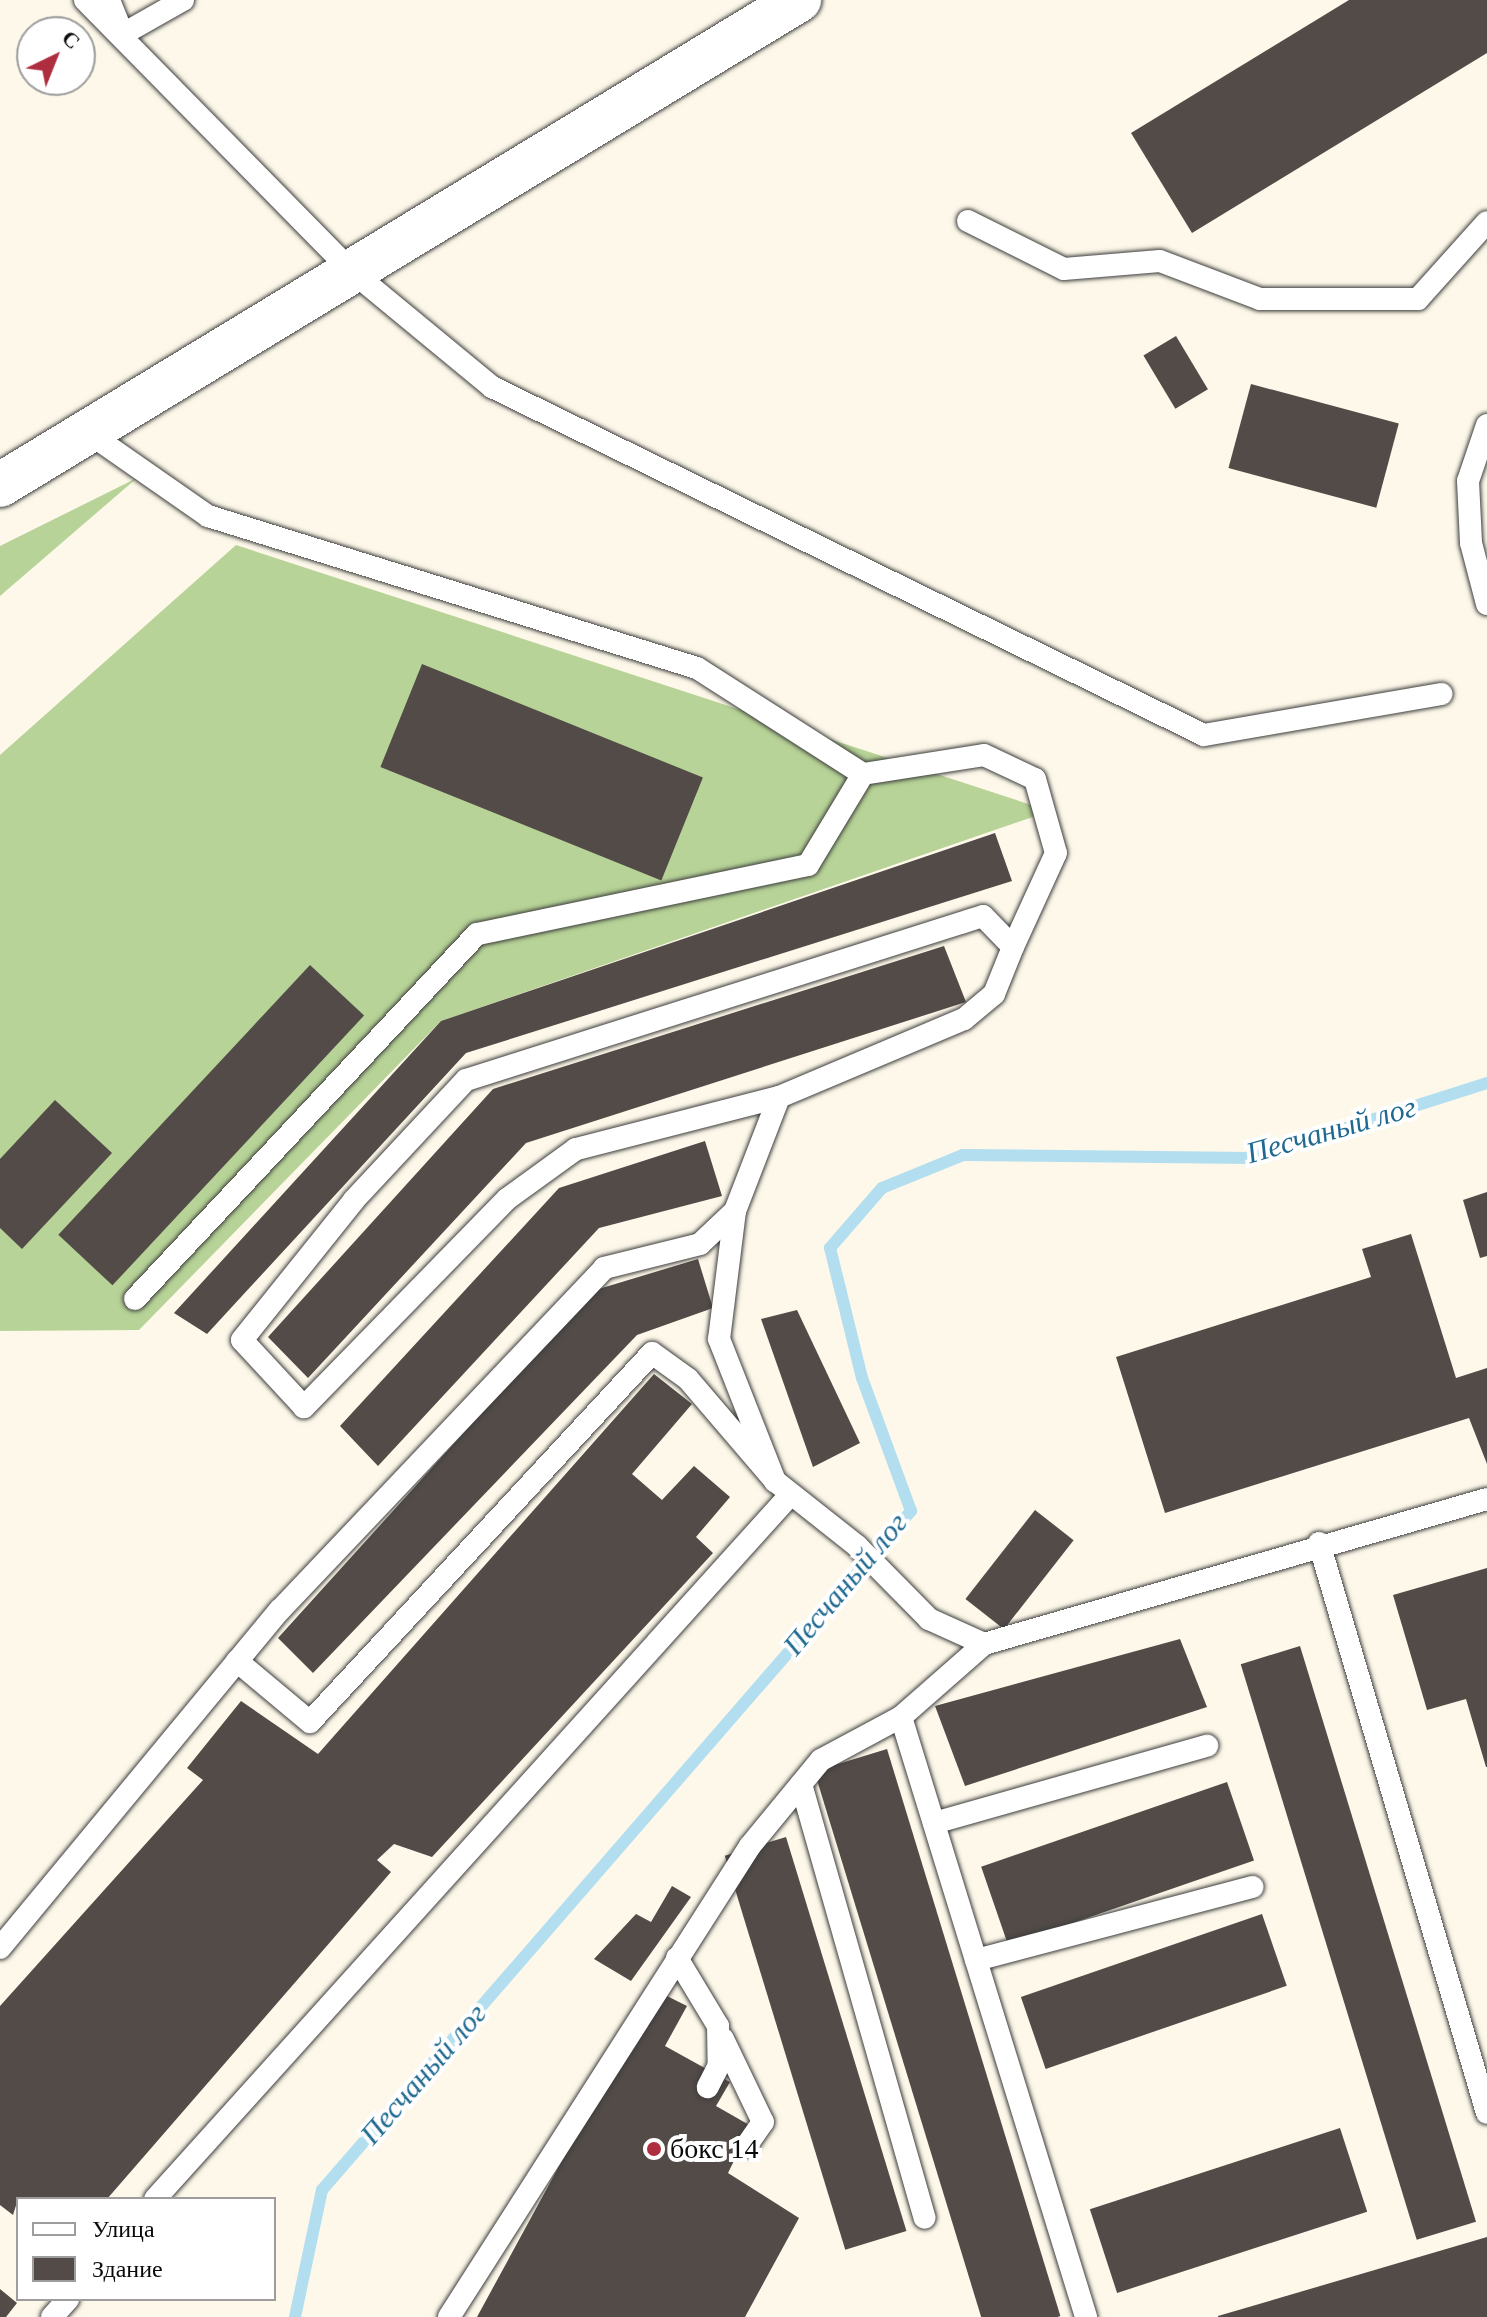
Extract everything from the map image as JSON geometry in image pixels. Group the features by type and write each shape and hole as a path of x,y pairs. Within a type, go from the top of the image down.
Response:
{"street":[{"path":"0,485 349,269 799,0"}],"lane":[{"path":"85,0 123,34 349,269 492,387 1204,735 1441,694"},
{"path":"109,0 123,34"},
{"path":"123,34 183,0"},
{"path":"968,221 1064,269 1160,261 1260,299 1418,299 1487,222"},
{"path":"1487,425 1468,481 1471,543 1487,604"},
{"path":"86,431 208,516 697,668 863,774 984,755 1035,779 1056,853 994,994 964,1019 779,1097 576,1149 507,1199 304,1407 242,1340 354,1200 466,1080 983,916 1013,947"},
{"path":"135,1299 477,934 808,865 863,774"},
{"path":"779,1097 735,1211 719,1339 783,1488"},
{"path":"0,1948 237,1661 604,1268 700,1244 735,1211"},
{"path":"237,1661 310,1722 652,1353 688,1379 783,1488 857,1546 929,1619 984,1644"},
{"path":"157,2197 783,1488"},
{"path":"449,2317 677,1958 821,1760 901,1717 984,1644 1319,1543 1487,1499"},
{"path":"1319,1543 1487,2113"},
{"path":"901,1717 1086,2317"},
{"path":"934,1823 1207,1746"},
{"path":"801,1784 925,2218"},
{"path":"976,1960 1253,1887"},
{"path":"677,1958 718,2026 763,2122 746,2146"},
{"path":"708,2087 719,2065 718,2026"},
{"path":"52,2317 66,2301"}],"green space":[{"path":"137,478 0,596 0,546"},
{"path":"236,545 1050,811 441,1021 139,1330 0,1331 0,755"}],"building":[{"path":"1349,0 1487,0 1487,53 1192,233 1131,133"},
{"path":"1176,336 1208,389 1175,409 1143,356"},
{"path":"1251,384 1399,424 1376,508 1228,468"},
{"path":"422,664 703,778 661,880 380,767"},
{"path":"995,833 1012,881 466,1053 207,1334 174,1313 441,1021"},
{"path":"944,946 966,1002 526,1143 308,1378 268,1337 493,1089"},
{"path":"310,965 364,1015 112,1285 58,1235"},
{"path":"55,1100 112,1153 22,1249 0,1228 0,1159"},
{"path":"705,1141 722,1196 599,1228 378,1466 340,1426 559,1188"},
{"path":"1487,1192 1487,1256 1480,1258 1463,1200"},
{"path":"1411,1234 1456,1378 1487,1368 1487,1464 1469,1418 1165,1513 1116,1357 1371,1277 1362,1249"},
{"path":"698,1259 713,1308 637,1335 313,1673 278,1638 592,1291"},
{"path":"797,1310 860,1443 813,1467 761,1319"},
{"path":"654,1374 692,1404 632,1474 662,1500 694,1466 730,1497 696,1537 713,1553 432,1857 394,1844 377,1860 391,1872 109,2197 16,2197 13,2215 0,2205 0,2006 203,1780 187,1768 241,1701 318,1754"},
{"path":"1035,1510 1074,1540 1004,1629 965,1599"},
{"path":"1487,1568 1486,1767 1466,1699 1427,1710 1393,1595"},
{"path":"1180,1639 1207,1707 965,1786 935,1706"},
{"path":"1300,1646 1476,2222 1417,2240 1241,1664"},
{"path":"887,1749 1060,2316 981,2317 814,1771"},
{"path":"1227,1782 1254,1860 1008,1945 981,1867"},
{"path":"786,1837 906,2231 845,2250 725,1856"},
{"path":"672,1886 691,1897 631,1981 594,1959 636,1914 651,1922"},
{"path":"1262,1914 1287,1986 1046,2069 1021,1997"},
{"name":"бокс 14","path":"655,1990 687,2006 665,2046 730,2082 716,2106 751,2126 728,2173 799,2218 745,2317 477,2317"},
{"path":"1340,2128 1367,2212 1117,2293 1090,2209"},
{"path":"1487,2237 1487,2317 1218,2317 1218,2316"},
{"path":"0,2289 17,2303 6,2317 0,2317"}],"waterway":[{"name":"Песчаный лог","path":"295,2317 322,2190 911,1511 862,1378 830,1248 882,1188 963,1155 1252,1158 1487,1083"}],"place":[{"name":"бокс 14","path":"654,2149"}]}
